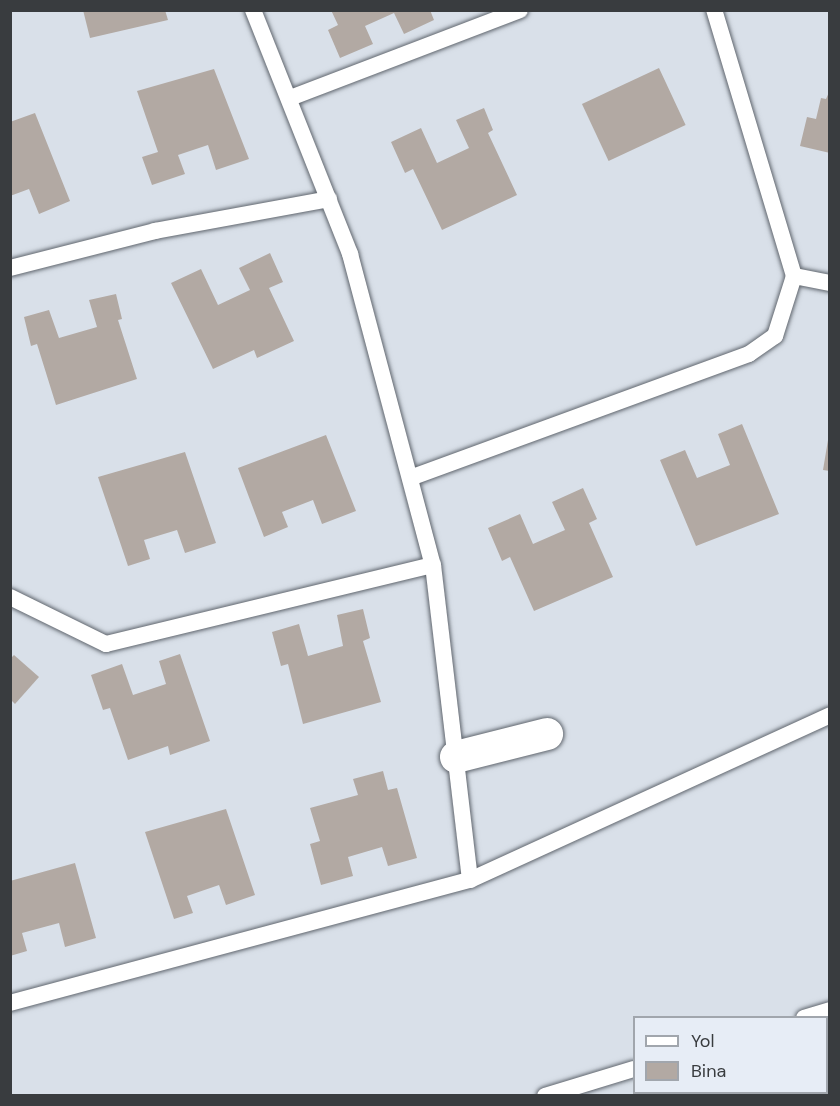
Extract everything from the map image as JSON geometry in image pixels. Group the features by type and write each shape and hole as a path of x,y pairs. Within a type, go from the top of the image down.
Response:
{"street":[{"path":"456,756 547,734"}],"lane":[{"path":"253,10 290,98 350,254 433,565 470,880"},
{"path":"290,98 520,10"},
{"path":"410,478 749,354 776,336 794,276 714,10"},
{"path":"10,268 155,231 329,199"},
{"path":"794,276 830,283"},
{"path":"10,597 106,644 433,565"},
{"path":"10,1004 470,880 830,716"},
{"path":"808,1016 830,1010"},
{"path":"545,1095 633,1069"}],"building":[{"path":"83,10 165,10 168,20 90,38"},
{"path":"331,10 430,10 434,20 404,34 394,13 365,26 373,44 340,58 328,30 338,25"},
{"path":"659,68 686,125 609,161 582,104"},
{"path":"214,69 249,159 216,170 208,145 178,155 185,174 152,185 142,157 158,152 137,91"},
{"path":"830,90 830,153 800,146 807,117 816,119 821,98 826,99"},
{"path":"484,108 493,130 488,133 517,195 442,230 413,169 405,173 391,142 421,128 437,163 469,148 456,120"},
{"path":"35,113 70,201 39,214 29,189 10,196 10,122"},
{"path":"270,253 283,282 269,288 294,341 257,358 254,350 213,369 171,283 201,269 218,305 250,290 239,268"},
{"path":"116,294 122,319 118,320 137,379 56,405 37,344 31,346 24,317 49,310 59,338 97,327 89,300"},
{"path":"742,424 779,514 696,546 660,460 685,450 697,478 730,465 718,434"},
{"path":"326,435 356,511 322,524 313,500 282,512 288,527 264,537 238,468"},
{"path":"828,440 830,440 830,471 823,470"},
{"path":"185,452 216,543 185,553 177,530 144,540 150,559 128,566 98,477"},
{"path":"583,488 597,519 589,523 613,577 534,611 510,557 502,561 488,528 520,514 533,544 565,530 552,502"},
{"path":"363,609 370,638 363,641 381,702 303,724 288,664 281,666 272,632 299,624 308,656 343,646 337,615"},
{"path":"180,654 210,741 170,755 168,746 128,760 110,708 103,710 91,675 122,664 133,695 166,684 159,661"},
{"path":"14,655 39,677 15,704 10,699 10,659"},
{"path":"383,771 388,790 397,788 417,858 388,866 382,847 348,857 353,876 321,885 310,844 320,841 310,808 358,795 353,779"},
{"path":"226,809 255,895 226,905 219,885 187,896 193,913 174,919 145,832"},
{"path":"75,863 96,938 65,947 59,923 22,933 27,951 10,956 10,881"}]}
